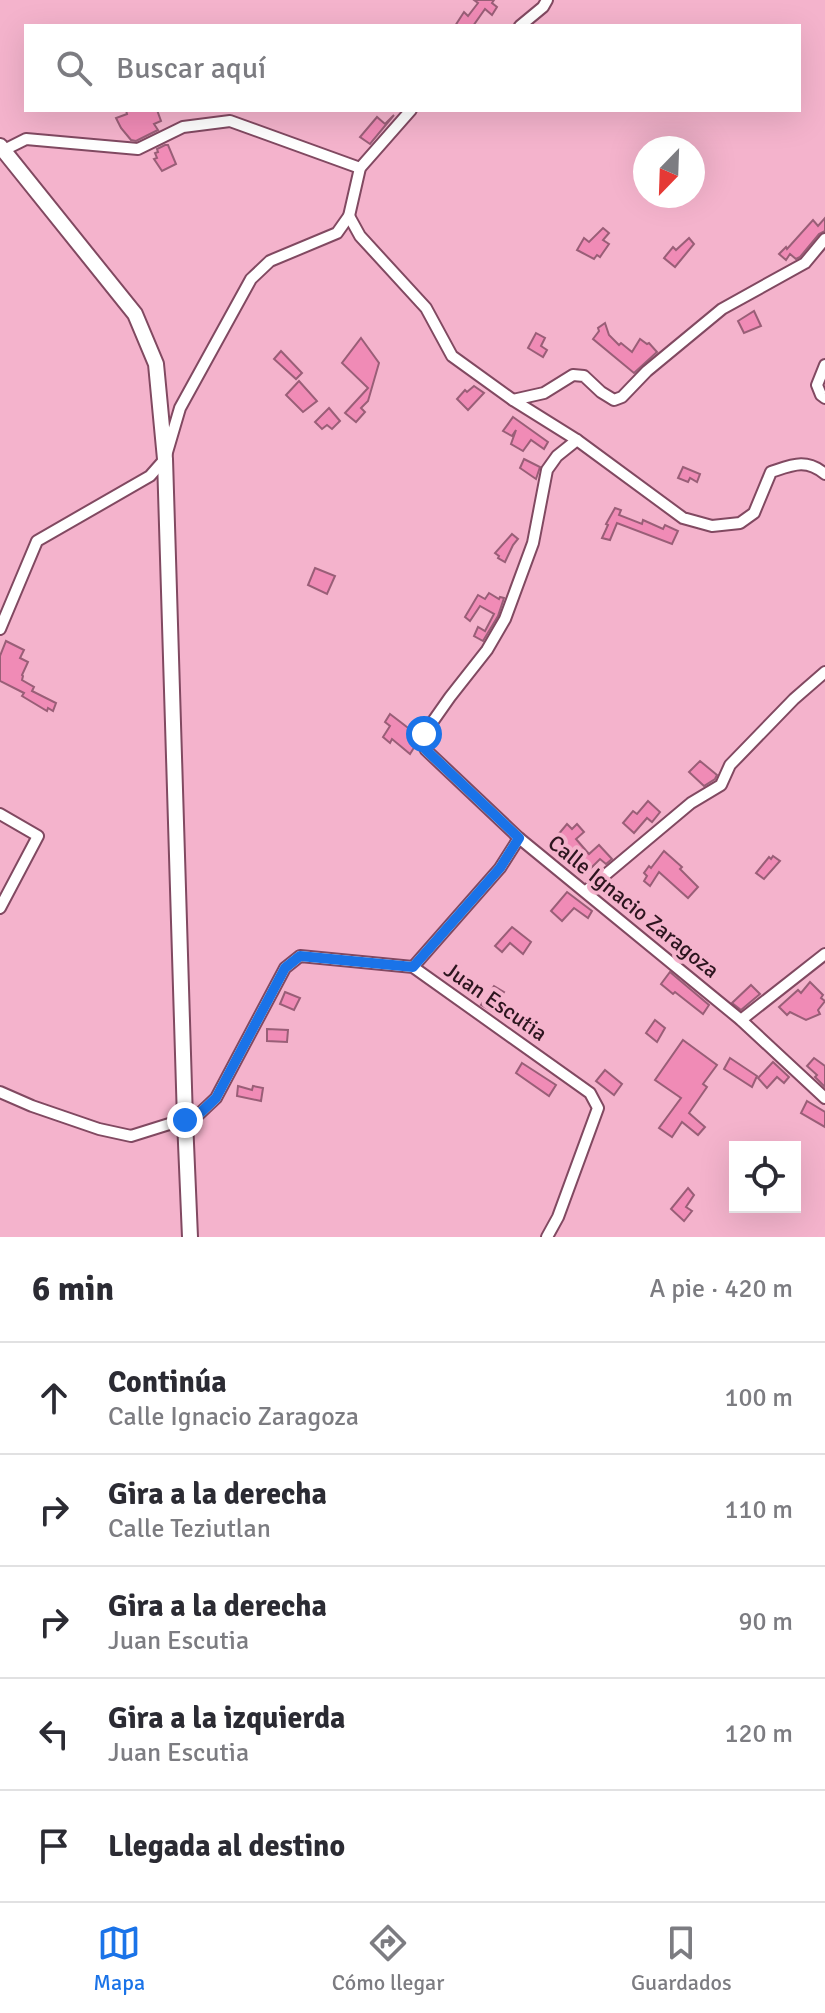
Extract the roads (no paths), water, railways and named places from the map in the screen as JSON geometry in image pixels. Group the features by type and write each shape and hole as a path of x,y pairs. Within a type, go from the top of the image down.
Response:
{"main road":[{"path":"1,149 135,314 156,364 165,459 190,1237"}],"street":[{"path":"522,24 547,0"},
{"path":"0,629 37,541 150,476 165,459 180,408 251,279 270,261 337,233 349,216 360,168 409,112"},
{"path":"1,149 26,139 138,149 183,127 230,121 360,168"},
{"path":"349,216 360,236 426,308 452,356 513,400 577,440 683,518 712,526 740,523 754,513 771,472 798,463 822,470 825,474"},
{"path":"513,400 544,393 573,375 584,376 614,400 622,397 647,371 722,309 805,263 825,239"},
{"path":"825,365 817,385 825,398"},
{"name":"Calle Ignacio Zaragoza","path":"577,440 557,456 547,470 533,543 505,619 487,650 424,734 422,742 426,750 519,838 741,1020 825,1098"},
{"path":"586,891 691,803 721,785 730,765 825,672"},
{"path":"0,814 38,836 0,908"},
{"path":"413,967 500,868 519,838"},
{"path":"741,1020 825,954"},
{"name":"Juan Escutia","path":"0,1092 45,1111 131,1136 185,1120 198,1115 216,1098 285,968 300,956 413,967 590,1093 598,1108 558,1217 547,1237"}]}
